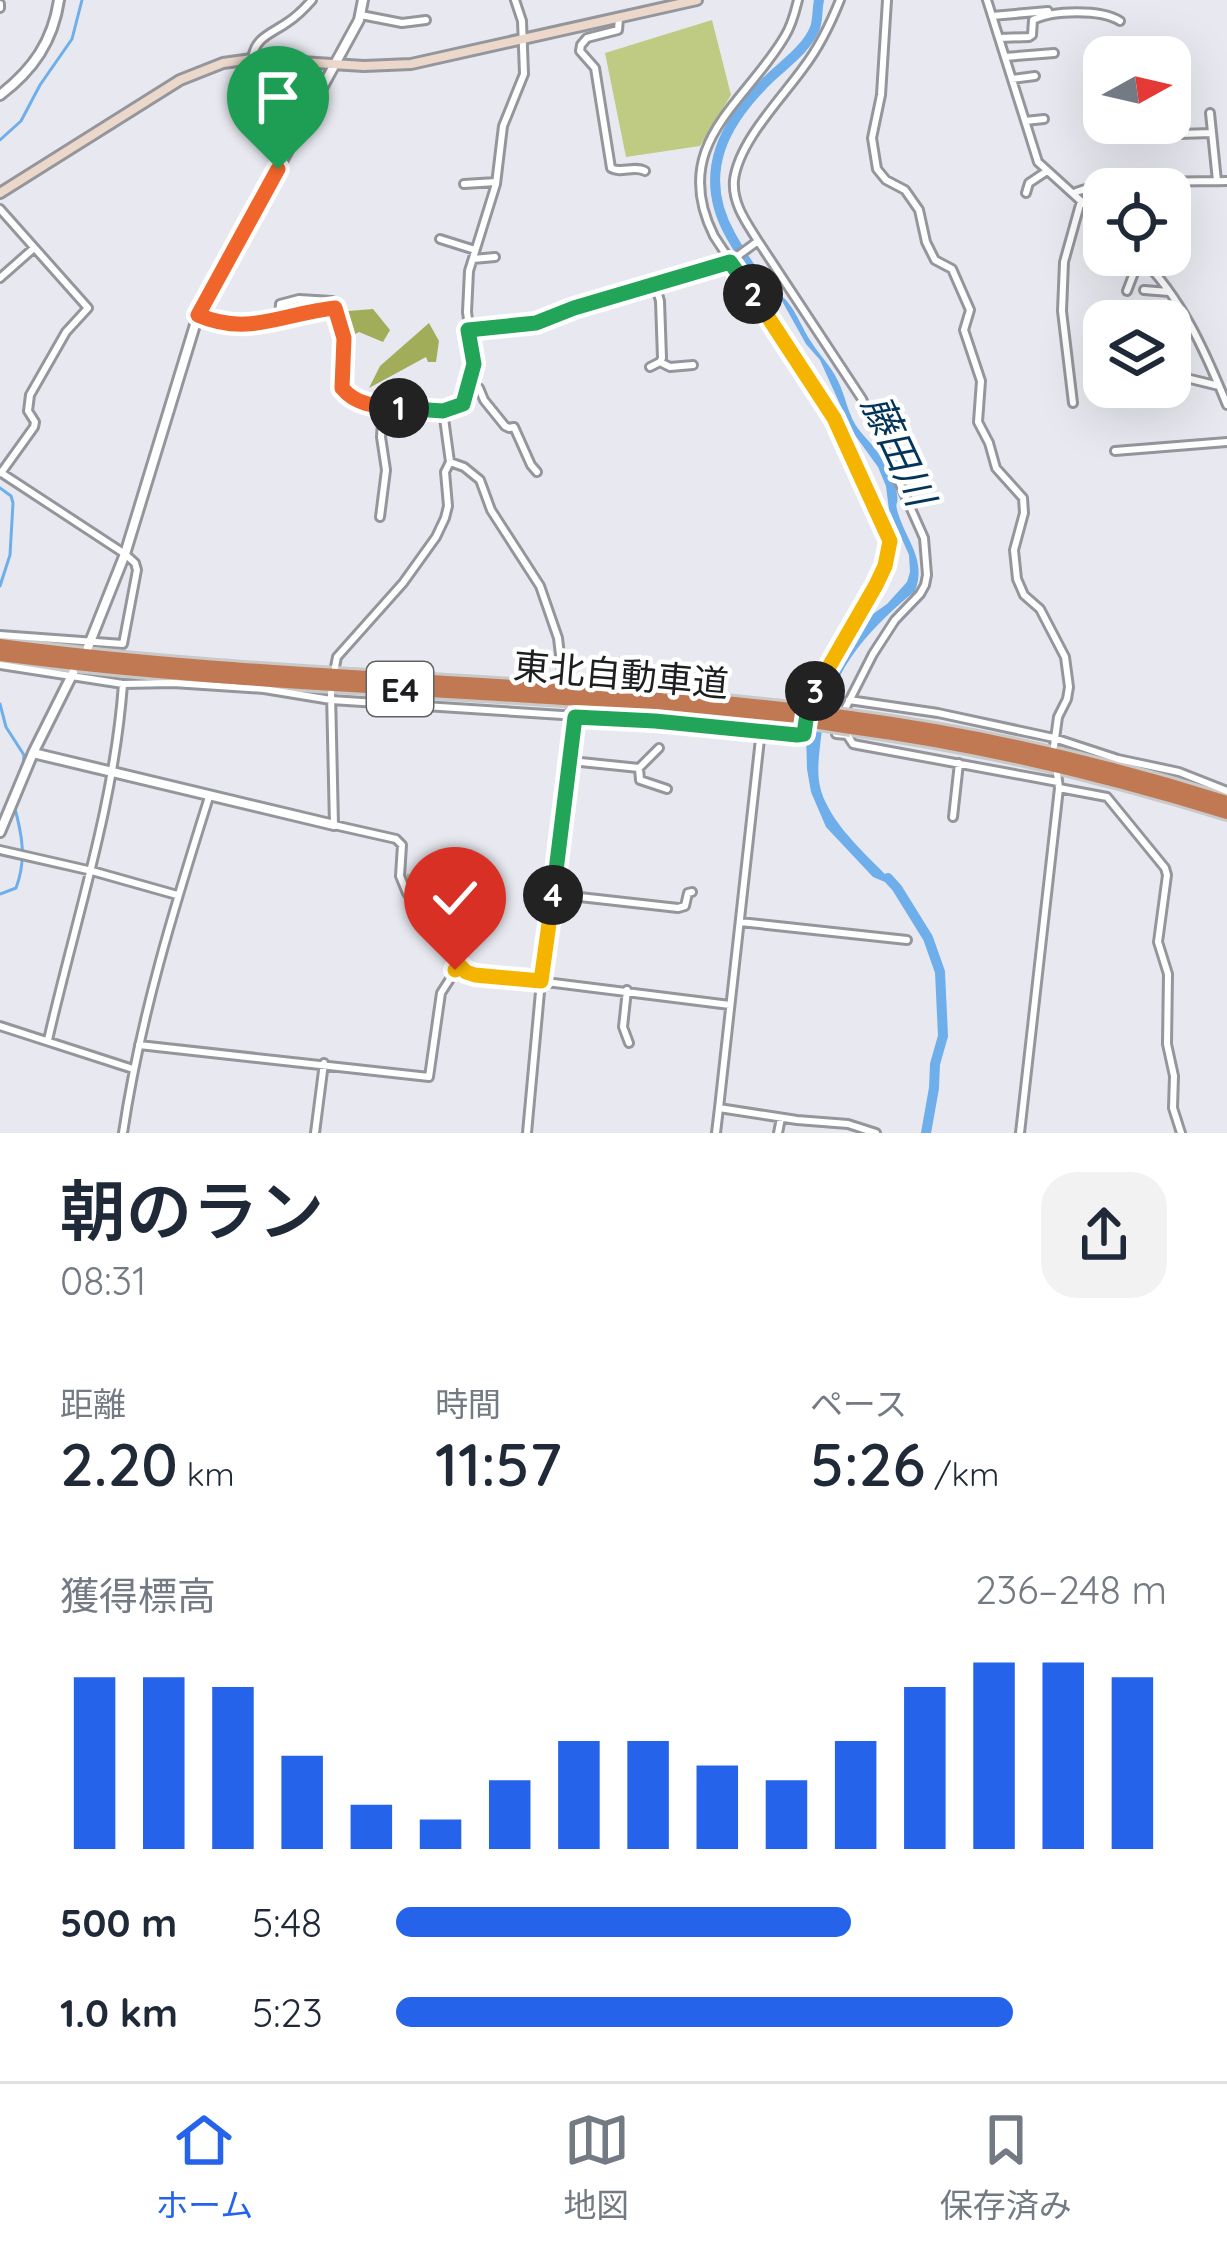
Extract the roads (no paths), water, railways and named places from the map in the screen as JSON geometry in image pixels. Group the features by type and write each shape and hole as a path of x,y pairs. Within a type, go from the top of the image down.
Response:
{"highway":[{"name":"東北自動車道","path":"0,645 242,668 561,688 800,715 1036,750 1227,802"},
{"name":"東北自動車道","path":"0,655 149,671 800,715"},
{"name":"東北自動車道","path":"851,722 1035,760 1227,813"}],"main road":[{"path":"0,193 181,80 224,63 252,59 411,64 697,0"}],"street":[{"path":"0,95 20,79 43,49 59,0"},
{"path":"252,59 260,39 312,0"},
{"path":"89,644 125,554 198,315 361,15 363,0"},
{"path":"279,319 280,304 299,299 332,301 344,338 342,388 362,404 443,411 463,404 474,364 466,294 472,259 496,182 503,126 524,74 522,21 515,0"},
{"path":"0,665 123,685 173,682 804,734 809,700 876,585 890,541 834,418 706,220 700,179 720,121 785,36 798,0"},
{"path":"840,0 826,35 751,139 737,170 735,195 756,242 862,399 924,538 925,585 884,637 836,734 847,735 853,744 1058,781 1107,797 1167,875 1158,942 1168,974 1167,1044 1175,1083 1173,1108 1181,1133"},
{"path":"887,0 881,95 872,138 877,170 905,190 919,210 934,260 952,269 970,310 964,333 980,373 978,422 996,468 1023,498 1014,550 1017,579 1024,596 1040,609 1065,656 1070,687 1054,742"},
{"path":"987,0 1035,155 1082,201 1064,262 1062,311 1072,403"},
{"path":"992,16 1051,11"},
{"path":"998,38 1029,37 1033,20 1049,14 1108,13 1120,21"},
{"path":"361,15 402,23 427,20"},
{"path":"619,18 618,30 586,38 580,45 581,54 602,79 611,168 645,171"},
{"path":"1005,58 1054,53"},
{"path":"1012,79 1035,76"},
{"path":"1210,113 1217,181"},
{"path":"1025,122 1044,118"},
{"path":"1191,134 1212,133"},
{"path":"1025,193 1029,183 1047,171"},
{"path":"1074,193 1227,181"},
{"path":"464,184 496,182"},
{"path":"0,209 88,308 66,332 30,395 28,411 34,427 1,472 125,554 137,570 123,644 0,635"},
{"path":"440,239 476,250"},
{"path":"468,330 536,323 731,261 756,242"},
{"path":"0,278 34,248"},
{"path":"472,259 495,257"},
{"path":"1127,291 1132,276"},
{"path":"1159,276 1204,351 1227,406"},
{"path":"650,367 662,358 655,284"},
{"path":"1144,290 1170,292"},
{"path":"198,315 219,324 263,325 335,308"},
{"path":"660,362 670,367 694,365"},
{"path":"1191,379 1219,386"},
{"path":"470,386 479,388 506,426 514,427 537,472"},
{"path":"380,518 386,470 383,406"},
{"path":"335,667 337,658 403,583 436,537 447,512 445,472 450,462 443,411"},
{"path":"1115,451 1227,442"},
{"path":"450,462 480,480 491,510 541,586 559,638 563,680"},
{"path":"0,832 32,753 72,676"},
{"path":"48,1040 114,773 123,685"},
{"path":"331,696 334,825"},
{"path":"849,700 938,713 1179,772 1227,791"},
{"path":"526,1133 571,760 575,717 571,707"},
{"path":"716,1133 760,730"},
{"path":"659,748 639,768 640,780 667,789"},
{"path":"32,753 396,839 402,845 400,876 407,893 466,972 730,1005"},
{"path":"571,760 639,768"},
{"path":"953,817 958,763"},
{"path":"1020,1133 1058,781"},
{"path":"123,1133 139,1045 209,797"},
{"path":"0,850 178,896"},
{"path":"553,894 678,908 685,906 692,892"},
{"path":"740,922 907,940"},
{"path":"139,1045 429,1077 441,993 459,965"},
{"path":"627,990 623,1027 628,1043"},
{"path":"0,1026 133,1069"},
{"path":"315,1133 324,1063"},
{"path":"719,1108 848,1124 876,1133"},
{"path":"778,1133 781,1118"},
{"path":"804,1132 806,1121"}],"water":[{"path":"767,288 794,311 835,376 855,424 887,467 896,489 898,513 917,560 915,591 879,623 839,677 824,721 818,774 831,813 897,887 873,877 826,827 811,792 806,733 813,701 848,641 907,582 909,555 889,510 878,467 852,431 820,360 782,301"}],"waterway":[{"path":"0,140 21,121 72,39 82,0"},
{"name":"藤田川","path":"777,295 756,275 731,236 720,213 716,170 720,149 740,112 811,35 819,0"},
{"path":"0,488 13,503 10,555 0,586"},
{"path":"0,704 6,727 24,755 23,768"},
{"path":"0,894 16,888 21,867 14,805"},
{"name":"藤田川","path":"888,878 928,938 940,972 943,1036 926,1133"}]}
